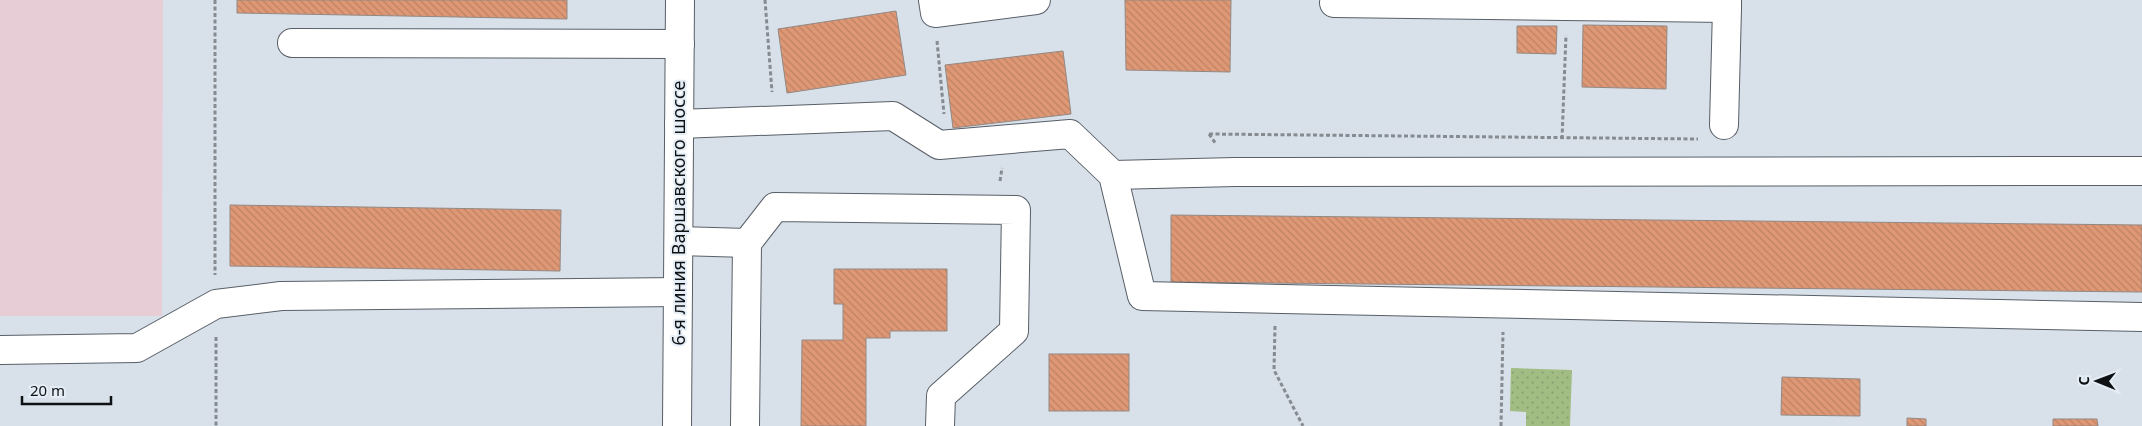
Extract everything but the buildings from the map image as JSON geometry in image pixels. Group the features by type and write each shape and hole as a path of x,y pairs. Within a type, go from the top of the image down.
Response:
{"street":[{"name":"6-я линия Варшавского шоссе","path":"677,426 680,0"},
{"path":"934,6 1036,0"},
{"path":"1334,0 1334,3 1568,6 1728,4 1714,132"},
{"path":"292,43 680,44"},
{"path":"679,124 893,116 940,145 1070,134 1113,175 1142,296 2142,317"},
{"path":"1113,175 1235,172 2142,171"},
{"path":"745,426 747,243 775,207 1016,210 1014,331 941,396 940,426"},
{"path":"679,241 747,243"},
{"path":"0,350 137,348 216,304 281,296 678,292"}],"path":[{"path":"215,0 216,426"},
{"path":"765,0 775,120"},
{"path":"934,6 947,144"},
{"path":"1560,172 1568,6"},
{"path":"1209,134 1562,138 1714,132"},
{"path":"994,209 1008,138"},
{"path":"1275,339 1274,370 1303,426"},
{"path":"1501,426 1503,347"}],"shaded area":[{"path":"0,0 163,0 162,316 0,316"}],"green space":[{"path":"1511,368 1572,370 1570,426 1526,426 1526,412 1510,411"}]}
